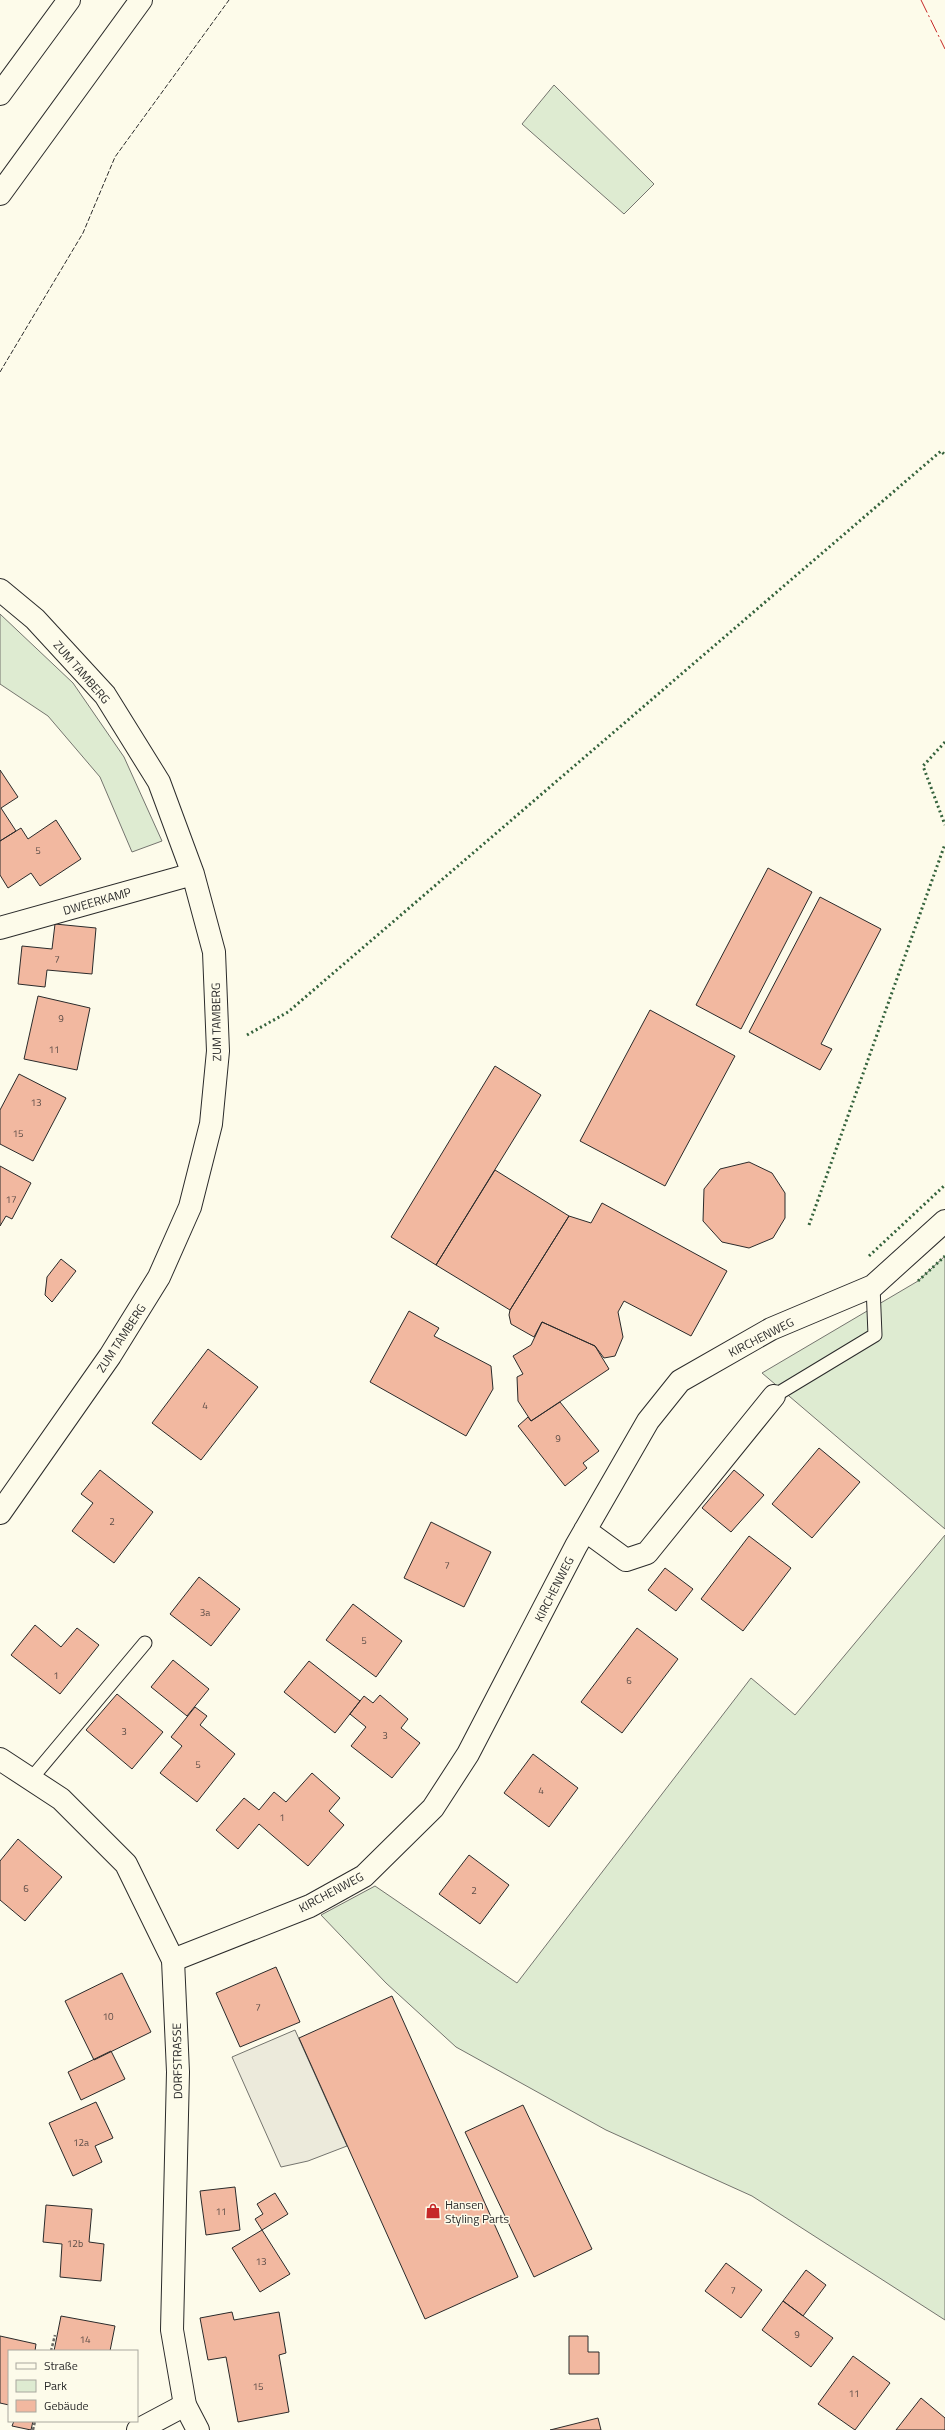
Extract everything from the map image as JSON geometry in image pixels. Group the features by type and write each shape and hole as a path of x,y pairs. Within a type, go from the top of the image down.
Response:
{"main road":[{"path":"0,94 69,0"},
{"path":"0,194 141,0"},
{"name":"ZUM TAMBERG","path":"0,590 35,618 105,694 159,782 193,874 214,952 218,1051 210,1124 190,1207 159,1277 114,1350 0,1513"},
{"name":"DWEERKAMP","path":"0,928 193,874"},
{"name":"KIRCHENWEG","path":"173,1960 310,1906 364,1876 433,1808 468,1754 585,1530 648,1421 680,1381 771,1329 873,1286 945,1221"},
{"path":"585,1530 626,1560 647,1553 774,1396"},
{"name":"DORFSTRASSE","path":"0,1759 61,1799 126,1864 173,1960 178,2072 172,2330 184,2405 198,2430"},
{"path":"138,2430 184,2405"}],"lane":[{"path":"774,1396 874,1336 873,1286"},
{"path":"31,1780 145,1643"}],"path":[{"path":"51,2350 55,2335"}],"green space":[{"path":"554,85 654,184 624,214 522,124"},
{"path":"0,614 73,683 124,757 162,841 132,852 100,777 48,716 0,684"},
{"path":"945,1256 945,1529 762,1373 918,1281"},
{"path":"945,1535 945,2320 752,2196 606,2130 456,2047 386,1983 321,1915 375,1886 517,1983 751,1678 795,1715"}],"shaded area":[{"path":"295,2030 347,2146 308,2161 281,2167 232,2057"}],"building":[{"path":"0,770 18,797 1,808 16,831 0,841"},
{"path":"56,820 81,859 40,886 31,873 8,888 0,875 0,841 21,828 28,839"},
{"path":"768,868 812,892 741,1029 696,1005"},
{"path":"820,897 881,929 821,1044 832,1049 820,1070 749,1032"},
{"path":"55,924 96,928 92,974 47,970 45,987 18,984 22,946 52,949"},
{"path":"38,996 90,1008 77,1070 24,1059"},
{"path":"650,1010 735,1056 665,1186 580,1141"},
{"path":"495,1066 541,1095 436,1265 391,1237"},
{"path":"19,1074 66,1098 33,1161 0,1144 0,1110"},
{"path":"749,1162 772,1173 785,1193 785,1218 773,1238 749,1248 722,1242 703,1221 704,1189 720,1169"},
{"path":"0,1166 31,1183 12,1219 6,1216 0,1226"},
{"path":"495,1170 569,1216 510,1310 436,1265"},
{"path":"602,1203 727,1271 691,1336 624,1301 618,1312 623,1337 615,1356 604,1358 595,1346 542,1322 534,1337 511,1324 509,1315 510,1310 569,1216 591,1223"},
{"path":"61,1259 76,1271 52,1302 45,1295 47,1277"},
{"path":"409,1311 439,1328 434,1336 491,1366 493,1389 466,1436 370,1382"},
{"path":"542,1322 595,1346 609,1369 531,1421 518,1401 517,1377 523,1374 513,1356 531,1345"},
{"path":"208,1349 258,1387 201,1460 152,1423"},
{"path":"560,1402 599,1451 583,1463 587,1468 565,1486 518,1426 528,1417 531,1421"},
{"path":"819,1448 860,1482 812,1538 772,1504"},
{"path":"100,1470 153,1512 114,1563 72,1531 93,1503 81,1494"},
{"path":"734,1470 764,1495 731,1532 702,1508"},
{"path":"431,1522 491,1552 464,1607 404,1578"},
{"path":"749,1536 791,1568 743,1631 701,1599"},
{"path":"665,1568 693,1589 676,1611 648,1590"},
{"path":"199,1577 240,1609 211,1646 170,1614"},
{"path":"353,1604 402,1641 376,1677 326,1640"},
{"path":"35,1625 61,1647 77,1628 99,1645 60,1694 11,1655"},
{"path":"637,1628 678,1659 622,1733 581,1702"},
{"path":"173,1660 209,1689 187,1716 151,1687"},
{"path":"309,1661 360,1701 335,1733 284,1692"},
{"path":"117,1694 163,1732 132,1769 86,1730"},
{"path":"380,1695 408,1719 401,1728 420,1743 392,1778 351,1746 366,1727 350,1714 364,1696 373,1703"},
{"path":"195,1707 207,1716 200,1725 235,1754 197,1802 160,1773 182,1746 171,1737"},
{"path":"533,1754 578,1788 549,1827 504,1793"},
{"path":"312,1773 340,1798 329,1811 344,1825 308,1866 259,1824 238,1849 216,1830 244,1798 259,1810 274,1792 286,1802"},
{"path":"18,1839 62,1877 25,1921 0,1900 0,1861"},
{"path":"469,1855 509,1885 480,1924 439,1894"},
{"path":"276,1967 300,2022 240,2047 216,1993"},
{"path":"122,1973 151,2032 94,2060 65,2001"},
{"name":"Hansen Styling Parts","path":"392,1996 518,2277 425,2319 299,2038"},
{"path":"111,2051 125,2079 81,2100 68,2072"},
{"path":"96,2102 113,2138 95,2146 102,2162 73,2176 49,2123"},
{"path":"523,2105 592,2249 534,2277 465,2132"},
{"path":"235,2187 240,2230 206,2235 200,2191"},
{"path":"275,2193 288,2214 262,2230 255,2219 263,2214 257,2204"},
{"path":"46,2205 92,2209 89,2242 104,2244 101,2281 60,2277 62,2244 43,2242"},
{"path":"262,2230 290,2274 260,2292 232,2248"},
{"path":"726,2263 762,2290 741,2318 705,2291"},
{"path":"806,2270 826,2285 803,2316 783,2301"},
{"path":"783,2301 833,2338 811,2367 762,2330"},
{"path":"232,2312 234,2320 279,2312 286,2353 279,2355 289,2412 238,2422 226,2357 208,2360 200,2318"},
{"path":"61,2316 115,2326 110,2350 54,2350"},
{"path":"0,2336 36,2344 35,2350 8,2350 8,2405 0,2403"},
{"path":"569,2336 588,2336 588,2352 599,2352 599,2374 569,2374"},
{"path":"853,2356 890,2383 855,2430 818,2404"},
{"path":"921,2398 945,2418 945,2430 896,2430"},
{"path":"598,2418 601,2430 550,2430"},
{"path":"14,2422 33,2422 31,2430 12,2426"}],"hedge":[{"path":"247,1035 288,1012 941,451 945,455"},
{"path":"945,742 923,766 945,825"},
{"path":"809,1225 945,844"},
{"path":"869,1256 945,1185"},
{"path":"918,1281 945,1256"}],"fence":[{"path":"0,372 83,233 115,157 229,0"}],"power":[{"path":"921,0 945,49"}],"place":[{"name":"Hansen Styling Parts","path":"433,2211"}]}
